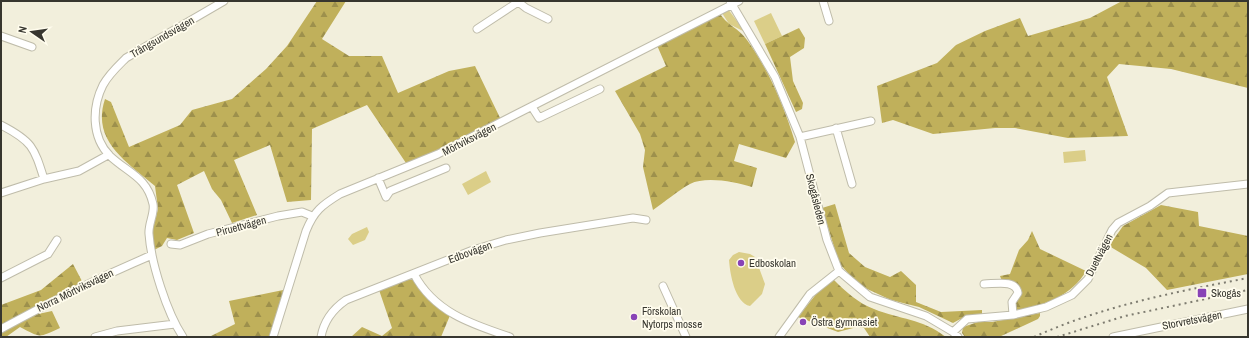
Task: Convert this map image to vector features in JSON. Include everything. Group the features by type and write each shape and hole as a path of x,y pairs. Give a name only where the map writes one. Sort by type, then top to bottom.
{"street":[{"name":"Trångsundsvägen","path":"183,337 175,324 152,254 149,232 153,206 148,187 108,155 96,133 94,112 103,85 116,67 133,53 224,1"},
{"path":"823,1 829,21"},
{"path":"477,29 518,2 526,8 548,19"},
{"name":"Mörtviksvägen","path":"272,337 312,216 323,205 340,194 438,154 734,2"},
{"name":"Skogåsleden","path":"734,2 775,77 800,136 818,210 832,256 839,271 870,297 926,316 956,334"},
{"path":"1,36 32,48"},
{"path":"532,107 539,118 600,89"},
{"path":"800,136 871,121"},
{"path":"1,125 27,140 36,152 44,179"},
{"path":"836,128 852,184"},
{"path":"1,193 44,179 79,171 108,155"},
{"path":"378,178 386,198 390,191 446,168"},
{"name":"Duettvägen","path":"956,334 967,319 1013,315 1046,307 1072,295 1088,279 1112,230 1118,223 1150,206 1168,193 1248,184"},
{"name":"Piruettvägen","path":"171,244 180,245 208,234 278,216 302,212 312,216"},
{"name":"Edbovägen","path":"321,337 324,326 332,312 346,300 473,250 506,240 540,233 633,218 646,220"},
{"path":"1,278 48,254 57,240"},
{"name":"Norra Mörtviksvägen","path":"1,329 63,296 152,254"},
{"path":"779,337 810,294 839,271"},
{"path":"414,274 428,296 451,313 484,328 510,337"},
{"path":"984,284 1007,284 1013,285 1017,289 1018,293 1012,302 1013,315"},
{"path":"663,286 686,337"},
{"name":"Storvretsvägen","path":"1113,337 1248,309"},
{"path":"96,337 126,334 175,324"}],"shaded area":[{"path":"728,9 745,32 729,24 722,13"},
{"path":"771,13 782,36 765,44 754,21"},
{"path":"1085,150 1086,161 1064,163 1063,152"},
{"path":"486,171 491,182 468,195 462,184"},
{"path":"367,227 369,232 365,240 353,245 348,239 352,234"},
{"path":"739,252 750,254 755,257 765,284 762,294 750,306 745,304 737,294 731,273 729,260 733,255"}],"green space":[{"path":"317,1 346,1 322,39 349,56 382,56 398,93 449,71 475,66 502,122 408,166 367,105 312,129 311,200 287,202 270,145 234,160 257,215 232,223 221,200 212,189 204,171 177,185 194,233 177,240 167,238 162,246 154,250 152,232 158,209 155,186 123,159 107,139 103,127 102,114 105,99 111,102 129,147 180,125 192,110 232,99 266,69 287,46"},
{"path":"1122,1 1248,1 1248,88 1171,69 1119,64 1107,77 1128,136 1068,138 1015,128 995,128 933,134 893,120 882,123 877,86 937,63 956,45 985,31 1020,18 1028,36 1090,18"},
{"path":"719,12 725,20 744,36 755,52 769,76 781,102 795,142 786,158 739,144 734,161 757,168 752,187 737,183 704,180 690,184 653,210 643,167 645,150 640,134 615,91 666,66 656,43"},
{"path":"799,28 805,38 804,48 790,57 793,81 803,103 802,109 796,112 765,44"},
{"path":"835,204 849,253 865,267 890,277 901,271 916,285 916,302 941,312 982,310 982,314 966,316 953,323 919,307 891,300 865,288 855,281 839,263 822,208"},
{"path":"1161,205 1198,212 1199,226 1248,236 1248,274 1167,290 1146,268 1109,246 1123,226"},
{"path":"1032,231 1040,249 1086,271 1080,280 1065,293 1036,306 1016,310 1014,306 1021,295 1021,290 1013,282 1002,281 1000,276 1010,274 1019,250 1028,240"},
{"path":"73,264 84,285 1,329 1,305 41,290"},
{"path":"414,274 451,313 441,337 351,337 362,327 382,336 392,328 378,287"},
{"path":"834,280 852,297 868,307 928,326 946,337 870,337 864,328 857,327 838,332 798,317 817,293"},
{"path":"288,289 273,337 209,337 235,324 229,301"},
{"path":"52,311 60,328 47,334 36,335 20,327 6,337 1,337 1,332 29,316"},
{"path":"1040,313 1038,319 999,337 965,337 962,333 963,327 978,322 992,322"}],"railway":[{"path":"1034,337 1060,326 1112,308 1248,278"},
{"path":"1057,337 1125,316 1248,290"}],"place":[{"name":"Edboskolan","path":"741,263"},
{"name":"Skogås","path":"1202,293"},
{"name":"Förskolan Nytorps mosse","path":"634,317"},
{"name":"Östra gymnasiet","path":"803,322"}]}
